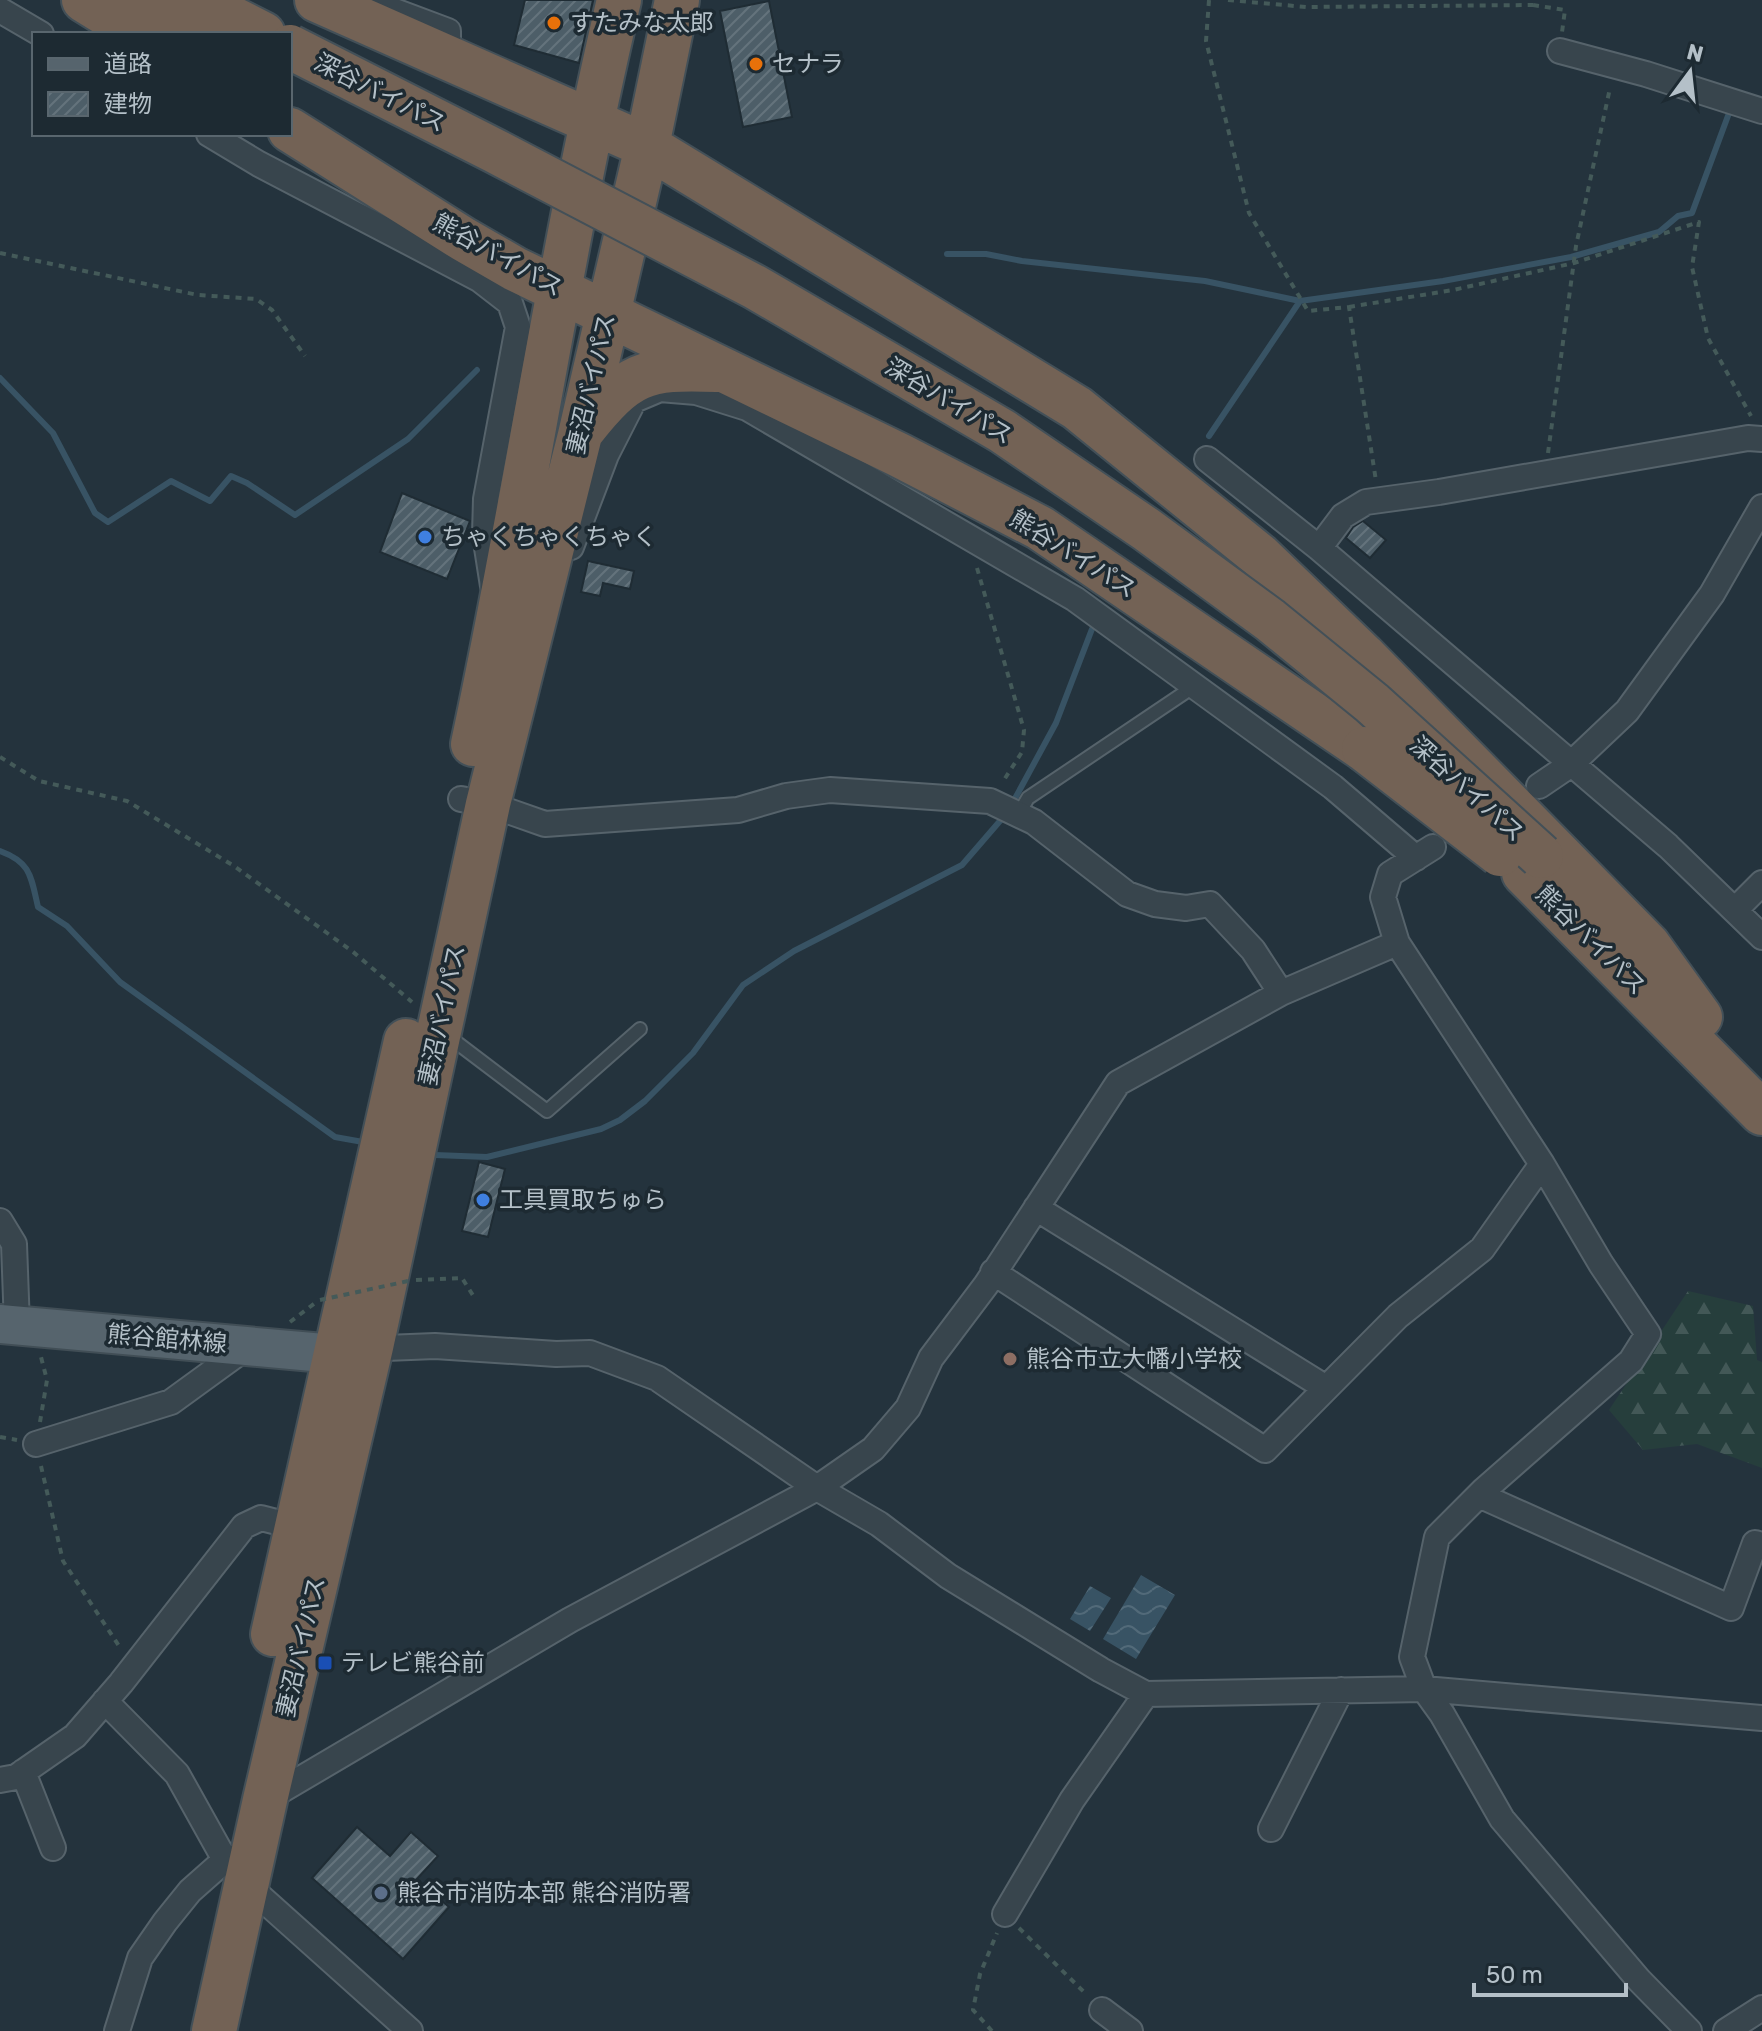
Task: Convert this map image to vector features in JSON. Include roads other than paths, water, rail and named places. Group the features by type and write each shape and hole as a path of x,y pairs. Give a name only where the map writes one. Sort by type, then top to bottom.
{"highway":[{"path":"84,0 136,32"},
{"path":"136,0 199,32"},
{"path":"196,0 259,32"},
{"path":"317,0 647,146 1077,408 1260,556 1374,667 1648,945 1700,1017"},
{"name":"妻沼バイパス","path":"187,2031 265,1800 353,1350 474,802 498,616 591,120 619,0"},
{"name":"妻沼バイパス","path":"474,802 517,684 580,435 647,146 677,0"},
{"name":"深谷バイパス","path":"292,48 755,287 1002,431 1146,529 1270,620 1372,703 1532,864"},
{"name":"深谷バイパス","path":"292,79 731,305 989,452 1136,551 1257,640 1532,864"},
{"name":"熊谷バイパス","path":"292,131 463,239 560,291 728,371 1040,528 1532,864 1700,1017 1762,1083"},
{"path":"580,435 625,384 650,372 674,369 728,371"},
{"name":"熊谷バイパス","path":"1532,864 1762,1113"},
{"name":"妻沼バイパス","path":"214,2031 296,1527 353,1350"}],"main road":[{"name":"熊谷館林線","path":"17,1326 264,1337 353,1350"}],"street":[{"path":"364,0 448,31 448,58"},
{"path":"0,10 38,32"},
{"path":"1560,51 1754,109"},
{"path":"212,136 479,279 510,303 518,327 486,499 485,535 498,616"},
{"path":"517,684 533,687 573,540 620,424 634,400 660,389 696,392 747,408 1075,599 1425,852 1390,874 1383,897 1397,943 1542,1164 1601,1264 1648,1334 1631,1361 1479,1495 1437,1537 1412,1657 1424,1689 1442,1714 1502,1819 1639,1980 1689,2031"},
{"path":"1319,548 1343,516 1356,506 1748,438 1759,432"},
{"path":"1207,459 1319,548 1668,846 1762,937"},
{"path":"1539,786 1570,765 1627,711 1712,594 1762,507"},
{"path":"474,802 545,824 738,810 786,796 830,790 1005,808 1034,822 1127,894 1155,904 1186,908 1210,904 1253,950 1281,993"},
{"path":"1735,910 1762,883"},
{"path":"265,1800 570,1620 817,1488 873,1449 908,1408 931,1358 993,1272 1118,1083 1281,993 1397,943"},
{"path":"993,1272 1265,1450 1398,1316 1482,1249 1542,1164"},
{"path":"1036,1208 1326,1388"},
{"path":"0,1221 14,1244 17,1326"},
{"path":"36,1444 171,1402 264,1337"},
{"path":"353,1350 435,1346 556,1354 590,1353 657,1378 817,1488 879,1524 948,1576 1146,1694 1424,1689 1762,1718"},
{"path":"1479,1495 1731,1608 1755,1543 1762,1545"},
{"path":"53,1848 11,1776 75,1736 133,1668 244,1526 261,1518 296,1527"},
{"path":"1271,1829 1341,1690"},
{"path":"1005,1914 1072,1800 1146,1694"},
{"path":"105,1701 177,1774 242,1866 410,2031"},
{"path":"117,2031 140,1958 190,1891 242,1866"},
{"path":"1726,2031 1762,2008"},
{"path":"1102,2010 1130,2031"}],"lane":[{"path":"1005,808 1028,798 1196,685"},
{"path":"427,1016 547,1111 640,1029"}],"water":[{"path":"1141,1575 1175,1595 1136,1659 1103,1639"},
{"path":"1090,1586 1111,1598 1090,1631 1070,1619"}],"waterway":[{"path":"947,254 986,254 1022,261 1205,281 1300,301 1443,281 1571,257 1659,232 1678,216 1692,213 1732,105"},
{"path":"1209,436 1300,301"},
{"path":"0,378 53,433 95,513 108,522 171,481 210,501 231,476 295,515 408,439 477,370"},
{"path":"1012,804 1056,723 1092,629"},
{"path":"435,1155 487,1157 601,1129 620,1120 645,1101 693,1053 743,985 794,951 962,865 1006,814"},
{"path":"0,851 24,866 31,879 38,907 67,926 120,982 335,1137 363,1142"}],"place":[{"name":"すたみな太郎","path":"554,23"},
{"name":"セナラ","path":"756,64"},
{"name":"ちゃくちゃくちゃく","path":"425,537"},
{"name":"工具買取ちゅら","path":"483,1200"},
{"name":"熊谷市立大幡小学校","path":"1010,1359"},
{"name":"テレビ熊谷前","path":"325,1663"},
{"name":"熊谷市消防本部 熊谷消防署","path":"381,1893"}]}
